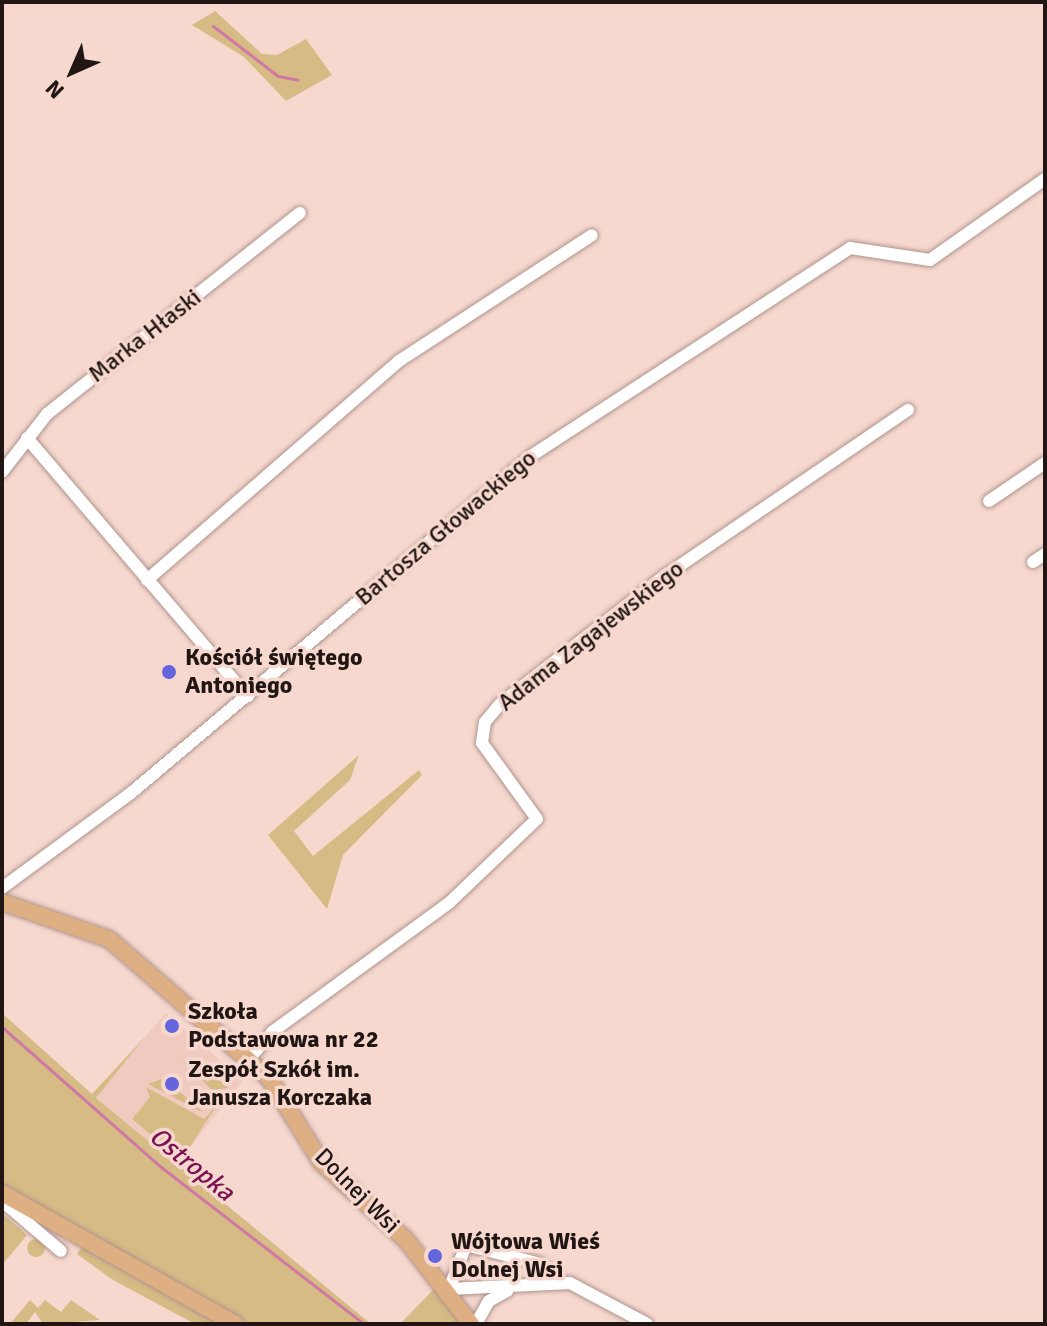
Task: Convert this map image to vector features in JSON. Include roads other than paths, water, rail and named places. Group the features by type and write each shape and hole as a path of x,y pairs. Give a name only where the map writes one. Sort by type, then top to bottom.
{"main road":[{"name":"Dolnej Wsi","path":"2,902 109,939 248,1060 288,1099 321,1162 449,1289 474,1324"},
{"path":"2,1193 235,1324"}],"street":[{"name":"Bartosza Głowackiego","path":"2,888 248,697 512,469 844,251 864,245 905,261 930,260 1045,179"},
{"name":"Marka Hłaski","path":"2,472 27,438 59,404 300,213"},
{"path":"147,580 399,361 592,235"},
{"name":"Adama Zagajewskiego","path":"248,1060 272,1032 450,902 537,819 482,743 485,722 500,704 666,575 908,410"},
{"path":"27,438 248,697"},
{"path":"989,501 1045,463"},
{"path":"1033,562 1045,554"},
{"path":"2,1201 61,1251"},
{"path":"562,1283 510,1290 449,1289 466,1245 541,1264 562,1283 647,1324"},
{"path":"474,1324 489,1301 510,1290"}],"waterway":[{"path":"213,26 278,76 298,80"},
{"name":"Ostropka","path":"2,1027 161,1167 364,1324"}],"place":[{"name":"Kościół świętego Antoniego","path":"169,672"},
{"name":"Szkoła Podstawowa nr 22","path":"172,1026"},
{"name":"Zespół Szkół im. Janusza Korczaka","path":"172,1084"},
{"name":"Wójtowa Wieś Dolnej Wsi","path":"435,1256"}]}
